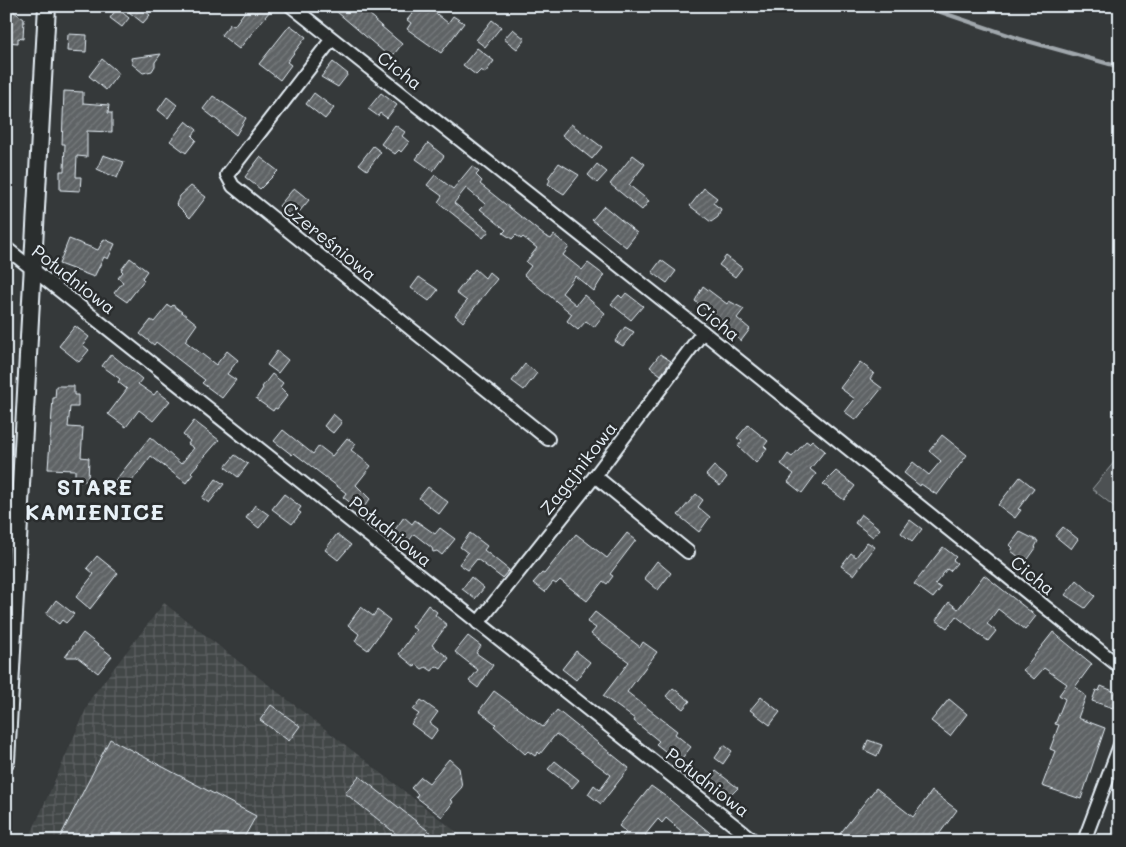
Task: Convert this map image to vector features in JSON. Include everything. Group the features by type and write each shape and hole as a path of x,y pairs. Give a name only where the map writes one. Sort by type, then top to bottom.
{"street":[{"path":"6,761 47,6"},
{"name":"Cicha","path":"291,6 703,332 1120,667"},
{"name":"Czereśniowa","path":"332,38 227,175 229,180 233,186 548,439"},
{"name":"Południowa","path":"6,248 754,841"},
{"name":"Zagajnikowa","path":"478,623 595,476 703,332"},
{"path":"595,476 688,552"},
{"path":"1084,841 1120,745"}],"shaded area":[{"path":"1120,455 1120,511 1092,489"},
{"path":"164,603 468,841 28,841 91,698"}],"building":[{"path":"6,6 24,19 23,39 18,38 18,43 7,42"},
{"path":"133,6 139,6 150,15 143,23 129,12"},
{"path":"249,6 274,6 239,49 221,35 230,24 234,26"},
{"path":"330,6 364,6 371,12 369,14 374,20 402,44 391,58"},
{"path":"419,6 427,6 448,23 453,16 464,23 441,53 407,29 411,23 407,20"},
{"path":"117,8 129,18 122,27 110,18"},
{"path":"492,20 501,27 485,47 476,40"},
{"path":"290,25 306,37 287,62 291,65 280,80 259,64"},
{"path":"513,29 525,39 517,49 504,39"},
{"path":"68,34 87,35 86,52 67,51"},
{"path":"477,48 494,61 485,73 481,70 476,75 463,65"},
{"path":"161,54 155,62 152,71 143,73 132,64 131,58"},
{"path":"102,59 119,73 106,90 89,76"},
{"path":"333,62 348,74 338,87 321,77"},
{"path":"64,91 83,92 83,103 109,105 108,113 112,113 112,132 87,131 87,157 77,156 76,177 81,177 80,191 60,190 60,171 64,171 65,144 62,144"},
{"path":"314,93 334,108 325,119 306,104"},
{"path":"381,93 397,105 387,118 380,113 378,116 368,109"},
{"path":"213,96 246,118 236,135 203,109"},
{"path":"167,97 177,105 168,118 158,110"},
{"path":"186,121 197,130 192,136 196,140 186,153 170,141"},
{"path":"571,124 602,147 592,159 562,135"},
{"path":"395,125 405,132 402,136 409,142 401,152 399,150 395,154 381,144"},
{"path":"428,143 444,156 433,171 416,159"},
{"path":"373,146 381,152 367,170 359,164"},
{"path":"103,155 124,162 117,178 97,169"},
{"path":"633,155 645,164 629,185 649,201 642,210 610,184"},
{"path":"260,157 278,171 260,189 245,177"},
{"path":"559,163 579,175 564,194 548,184 550,180 548,178"},
{"path":"597,164 607,172 597,183 588,175"},
{"path":"472,166 479,172 476,175 482,181 480,184 545,236 551,239 554,235 569,247 563,255 582,270 588,263 604,275 594,291 575,276 562,293 576,305 584,295 605,313 594,327 586,321 578,330 567,321 572,314 524,275 531,266 526,262 537,248 523,237 521,239 516,235 512,239 503,233 506,230 480,209 485,204 466,188 454,203 489,231 483,238 438,202 442,196 427,185 435,175 453,189"},
{"path":"191,186 206,197 190,218 176,204 180,196"},
{"path":"294,188 309,200 294,218 279,206"},
{"path":"704,188 717,198 713,203 721,209 718,217 711,222 690,206"},
{"path":"604,206 637,233 626,247 592,220"},
{"path":"69,239 98,250 104,239 115,244 108,259 104,257 94,277 59,264"},
{"path":"726,256 742,268 735,277 719,265"},
{"path":"130,258 147,271 142,278 144,280 127,302 114,293 123,282 118,278 123,272 121,270"},
{"path":"661,260 676,271 667,283 652,272"},
{"path":"475,269 485,278 489,272 497,279 463,322 455,315 467,301 456,293"},
{"path":"419,277 438,290 429,301 411,288"},
{"path":"703,286 727,304 729,301 744,309 737,318 750,329 741,341 695,301"},
{"path":"626,293 643,306 631,320 611,304 619,295 622,298"},
{"path":"168,305 171,307 173,305 197,324 185,341 216,365 227,351 238,360 227,374 236,380 222,398 202,383 205,380 156,342 154,345 140,334 151,320 154,322"},
{"path":"75,326 89,337 83,345 89,350 79,362 59,346"},
{"path":"625,327 634,332 623,346 615,341"},
{"path":"277,351 288,360 278,373 267,365"},
{"path":"111,354 142,379 138,384 154,395 157,391 170,401 153,421 139,410 126,427 108,414 127,389 118,382 120,379 102,366"},
{"path":"660,354 671,361 661,375 650,367"},
{"path":"860,362 874,373 870,379 882,388 856,420 845,412 855,399 840,388"},
{"path":"525,364 537,373 524,390 512,381"},
{"path":"272,374 283,383 280,387 288,395 277,409 275,408 273,411 256,399"},
{"path":"56,386 74,386 74,395 78,395 78,407 70,407 68,427 83,428 81,457 89,458 88,481 75,481 75,470 48,469 53,398 55,398"},
{"path":"333,414 342,422 333,433 324,426"},
{"path":"194,421 219,440 191,472 193,474 186,483 151,456 122,494 111,486 150,437 181,464 194,448 188,444 190,441 183,435"},
{"path":"748,425 768,441 764,446 767,449 756,463 738,446 742,441 737,438"},
{"path":"283,430 313,454 319,446 332,456 347,438 356,444 351,450 371,466 356,485 370,499 361,511 343,497 346,493 294,453 292,455 274,441"},
{"path":"942,435 967,455 937,495 921,484 920,486 904,473 913,462 929,475 941,461 929,451"},
{"path":"812,440 825,451 810,469 816,474 802,493 788,482 794,474 781,464 788,454 792,457 806,441 809,443"},
{"path":"235,455 248,464 238,477 225,467"},
{"path":"714,466 727,477 720,486 706,475"},
{"path":"836,471 855,486 844,500 823,484"},
{"path":"1020,477 1034,488 1018,509 1021,510 1015,518 998,505"},
{"path":"216,479 224,484 209,503 202,498"},
{"path":"428,487 448,502 439,514 419,498"},
{"path":"284,494 301,507 298,511 301,513 292,524 272,509"},
{"path":"696,494 703,500 698,507 710,517 699,532 678,515"},
{"path":"255,505 269,515 259,528 246,518"},
{"path":"861,514 880,529 873,537 855,523"},
{"path":"404,517 412,524 415,520 435,534 440,528 455,539 442,555 437,551 433,552 432,548 414,534 408,542 394,531"},
{"path":"910,520 922,529 912,542 901,533"},
{"path":"1063,527 1078,539 1071,549 1055,536"},
{"path":"1020,532 1038,541 1036,548 1026,562 1011,551 1013,548 1010,545"},
{"path":"470,533 487,546 484,550 509,570 502,578 477,559 468,570 459,564 468,553 460,547"},
{"path":"627,533 636,540 610,574 613,576 607,584 603,581 587,601 560,580 556,584 553,582 545,592 533,583 542,573 544,574 576,534 607,558"},
{"path":"337,534 351,545 338,560 325,550"},
{"path":"867,542 875,547 854,575 841,566 851,553 856,557"},
{"path":"943,547 956,557 953,560 957,563 950,571 947,569 935,584 941,588 933,598 914,584"},
{"path":"97,556 118,573 90,609 76,597 94,574 87,568"},
{"path":"657,561 671,573 658,590 644,578"},
{"path":"984,575 1036,616 1025,630 998,609 987,624 996,631 988,641 956,616 947,628 936,620 949,602 958,609"},
{"path":"471,577 484,588 475,599 462,589"},
{"path":"1077,580 1095,596 1085,608 1065,595"},
{"path":"56,600 74,614 66,623 62,620 59,624 46,614"},
{"path":"428,605 437,612 435,615 447,625 432,645 449,658 441,669 436,666 432,671 426,667 422,669 416,664 415,667 399,654 416,630 412,627"},
{"path":"361,607 373,616 377,610 390,620 368,650 355,641 359,634 348,625"},
{"path":"595,612 640,647 643,642 657,652 627,692 677,731 675,734 691,747 679,762 656,744 659,741 634,721 635,719 603,696 629,662 591,634 596,628 587,622"},
{"path":"1053,632 1092,664 1075,687 1086,696 1078,718 1105,728 1081,799 1042,786 1055,751 1050,749 1059,725 1055,724 1065,699 1059,695 1067,684 1044,668 1034,679 1023,670"},
{"path":"83,633 112,656 98,673 77,657 65,657"},
{"path":"468,636 481,646 476,653 493,665 478,688 469,681 478,670 455,652"},
{"path":"576,651 590,662 576,680 562,669"},
{"path":"1101,686 1118,693 1113,708 1092,701 1096,690 1099,691"},
{"path":"673,688 690,701 683,709 666,696"},
{"path":"494,691 543,727 557,710 629,768 601,804 588,794 594,785 600,790 611,775 556,734 540,754 538,752 535,756 528,751 525,754 494,726 496,724 479,711"},
{"path":"761,697 780,712 770,725 750,710"},
{"path":"949,699 967,714 950,736 931,721"},
{"path":"421,700 438,712 430,723 438,729 431,739 411,724 419,714 413,710"},
{"path":"271,705 300,726 289,741 260,720"},
{"path":"110,739 256,816 242,841 58,841"},
{"path":"868,740 882,745 877,756 864,750"},
{"path":"724,745 732,751 723,764 715,758"},
{"path":"449,759 459,768 462,787 450,800 453,802 442,817 416,797 418,794 411,788 421,777 429,783"},
{"path":"555,761 579,780 572,788 548,769"},
{"path":"716,771 738,788 731,795 727,791 723,797 709,786 712,782 709,780"},
{"path":"359,776 441,841 405,841 345,793"},
{"path":"651,786 720,841 684,841 679,837 681,831 666,818 662,823 658,819 645,835 653,841 619,841 626,832 619,826"},
{"path":"876,788 913,817 932,791 957,810 934,841 846,841 839,835"}],"waterway":[{"path":"923,6 1020,39 1120,67"}],"district":[{"name":"STARE KAMIENICE","path":"95,498"}]}
